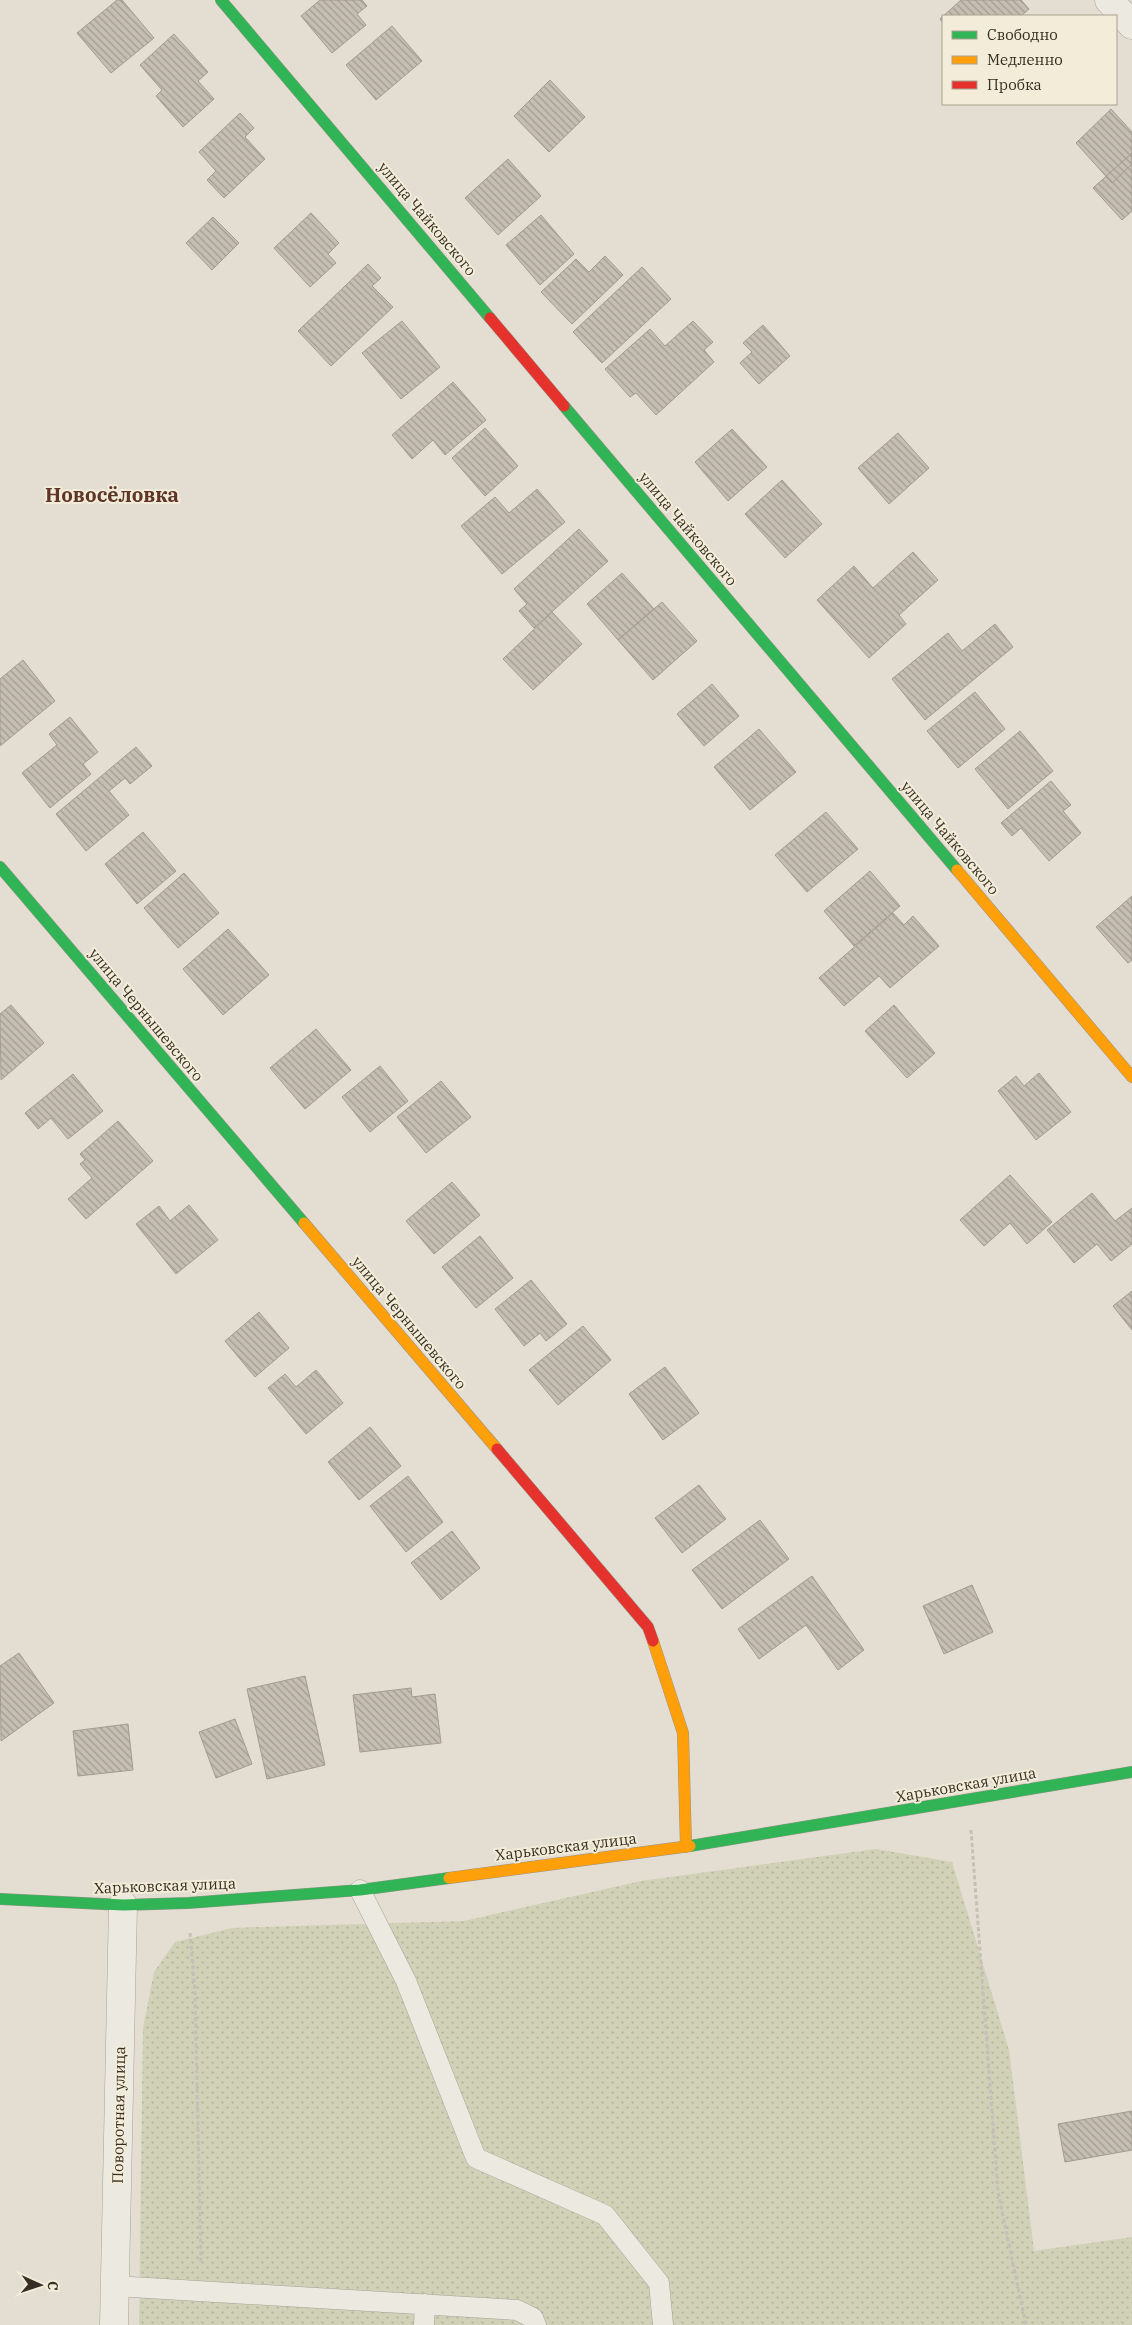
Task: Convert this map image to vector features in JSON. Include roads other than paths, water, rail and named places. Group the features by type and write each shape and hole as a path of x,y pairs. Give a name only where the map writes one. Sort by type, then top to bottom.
{"street":[{"name":"улица Чайковского","path":"222,0 1132,1076"},
{"path":"1109,0 1132,25"},
{"name":"улица Чернышевского","path":"0,868 648,1627 683,1733 686,1847"},
{"name":"Харьковская улица","path":"0,1899 123,1905 188,1903 360,1890 686,1847 1132,1772"},
{"name":"Поворотная улица","path":"114,2325 123,1905"}],"lane":[{"path":"360,1890 406,1981 476,2158 605,2215 659,2284 663,2325"},
{"path":"115,2286 517,2310 533,2318 536,2325"},
{"path":"424,2325 425,2304"}],"district":[{"name":"Новосёловка","path":"112,495"}]}
